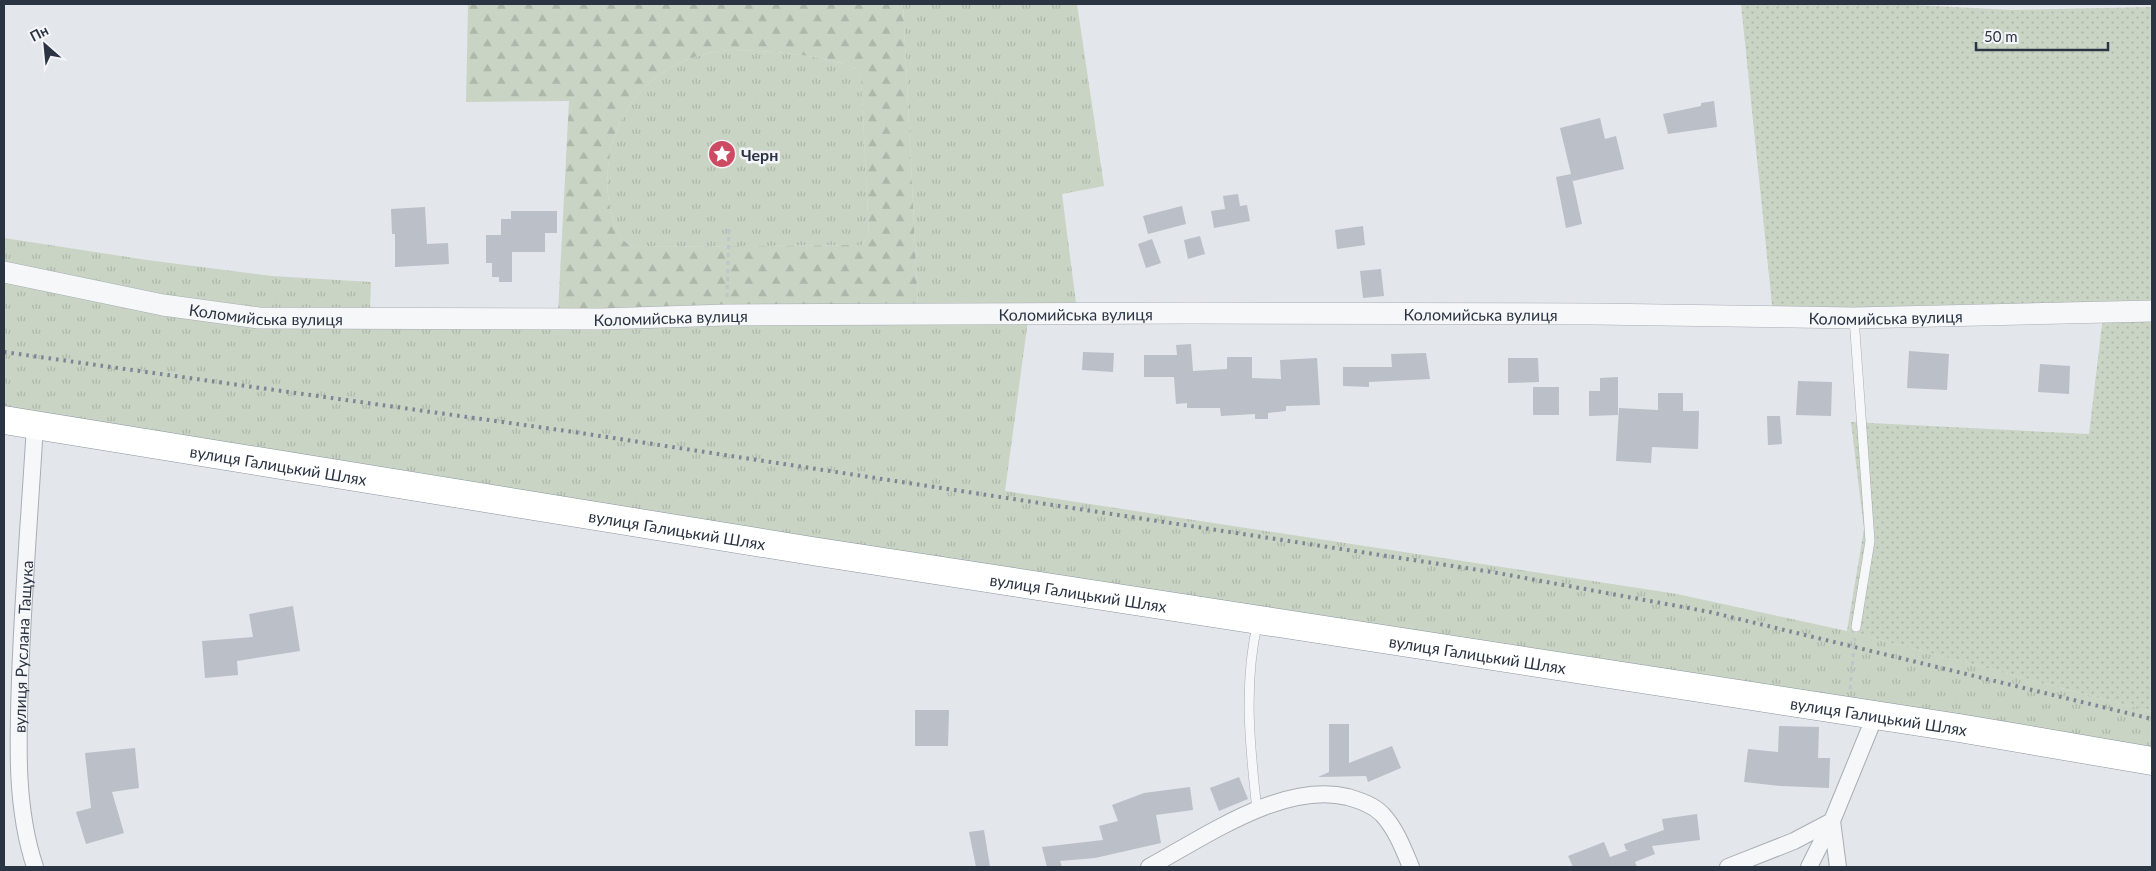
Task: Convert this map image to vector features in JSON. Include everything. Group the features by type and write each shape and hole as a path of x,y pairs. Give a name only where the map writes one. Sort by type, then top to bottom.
{"highway":[{"name":"вулиця Галицький Шлях","path":"4,420 812,551 1258,619 2152,761"}],"street":[{"name":"Коломийська вулиця","path":"4,272 154,303 259,318 601,319 726,315 1595,314 1854,318 2152,311"},
{"name":"вулиця Руслана Тащука","path":"35,425 21,635 18,776 30,853 35,867"},
{"path":"1809,867 1832,821 1875,716"},
{"path":"1149,867 1257,810 1303,794 1324,793 1364,801 1381,813 1395,830 1411,867"},
{"path":"1728,867 1794,841 1832,821"},
{"path":"1832,821 1838,867"}],"lane":[{"path":"1854,318 1870,541 1856,627"},
{"path":"1257,810 1251,752 1249,687 1258,619"}],"path":[{"path":"726,315 729,229"},
{"path":"1848,712 1856,627"}],"green space":[{"path":"468,4 903,4 918,306 558,313 569,101 466,102","holes":["732,50 779,52 812,57 857,69 861,78 869,235 862,245 636,247 623,240 616,227 611,210 608,174 614,138 630,105 650,82 671,67 694,57"]},
{"path":"903,4 1077,4 1104,186 1062,194 1078,319 1028,320 1005,491 1677,594 1847,631 2152,712 2152,771 4,424 4,238 147,260 272,276 371,282 370,310 918,305"},
{"path":"1741,4 1895,4 2012,10 2152,7 2152,712 1847,631 1864,529 1851,422 2089,434 2103,316 1773,314"},
{"path":"732,50 779,52 812,57 857,69 861,78 869,235 862,245 636,247 621,237 611,210 608,174 614,138 630,105 650,82 671,67 694,57"}],"building":[{"path":"1714,101 1717,127 1668,134 1663,114 1701,106 1701,103"},
{"path":"1600,118 1605,139 1616,136 1624,169 1573,181 1572,178 1582,224 1566,228 1556,177 1571,174 1560,128"},
{"path":"1238,194 1240,206 1247,205 1250,221 1214,228 1211,211 1225,209 1223,196"},
{"path":"1182,206 1186,224 1148,234 1143,216"},
{"path":"425,207 427,244 448,243 449,264 395,267 395,234 392,234 391,209"},
{"path":"511,211 557,211 557,233 545,233 545,252 512,252 512,282 499,282 499,277 492,277 492,263 486,263 486,235 501,235 501,219 511,219"},
{"path":"1363,226 1365,245 1337,249 1335,230"},
{"path":"1200,236 1205,254 1188,259 1184,240"},
{"path":"1152,239 1161,263 1146,268 1138,244"},
{"path":"1381,269 1384,296 1363,298 1360,271"},
{"path":"1191,344 1193,371 1227,369 1227,357 1252,357 1252,378 1281,379 1280,360 1317,358 1320,405 1286,406 1286,411 1268,413 1268,419 1255,419 1255,414 1221,416 1220,408 1187,408 1187,403 1176,404 1174,377 1144,377 1144,355 1177,355 1176,345"},
{"path":"1909,351 1949,354 1947,390 1907,388"},
{"path":"1083,352 1114,353 1113,372 1082,370"},
{"path":"1426,353 1430,379 1369,382 1369,387 1343,386 1343,367 1392,367 1391,354"},
{"path":"1508,358 1538,358 1539,382 1508,383"},
{"path":"2040,364 2070,366 2069,394 2038,392"},
{"path":"1618,377 1618,415 1589,416 1589,391 1600,391 1600,378"},
{"path":"1798,381 1832,382 1831,416 1796,415"},
{"path":"1533,387 1559,387 1559,415 1533,415"},
{"path":"1658,393 1683,393 1683,411 1699,411 1698,449 1652,447 1651,463 1616,461 1619,408 1658,410"},
{"path":"1767,416 1780,416 1782,444 1768,445"},
{"path":"293,606 300,651 237,661 238,675 205,678 202,641 253,637 249,614"},
{"path":"915,710 949,710 948,746 915,746"},
{"path":"1329,724 1349,724 1349,763 1392,746 1401,768 1368,782 1366,776 1318,777 1329,772"},
{"path":"1779,726 1819,727 1818,758 1830,758 1829,788 1744,782 1748,749 1778,752"},
{"path":"135,748 139,788 112,792 124,833 86,844 76,812 91,808 85,753"},
{"path":"1239,777 1248,799 1219,811 1210,788"},
{"path":"1190,787 1193,810 1156,815 1161,843 1095,858 1060,861 1062,867 1047,867 1042,847 1103,840 1099,826 1118,821 1112,805 1144,793"},
{"path":"1697,814 1700,840 1652,846 1655,854 1635,862 1637,867 1573,867 1568,856 1604,842 1610,857 1629,850 1626,850 1624,844 1664,830 1662,819"},
{"path":"984,830 990,867 976,867 969,832"}],"railway":[{"path":"4,352 574,432 1492,572 1710,612 2152,719"}],"place":[{"name":"Черн","path":"722,154"}]}
